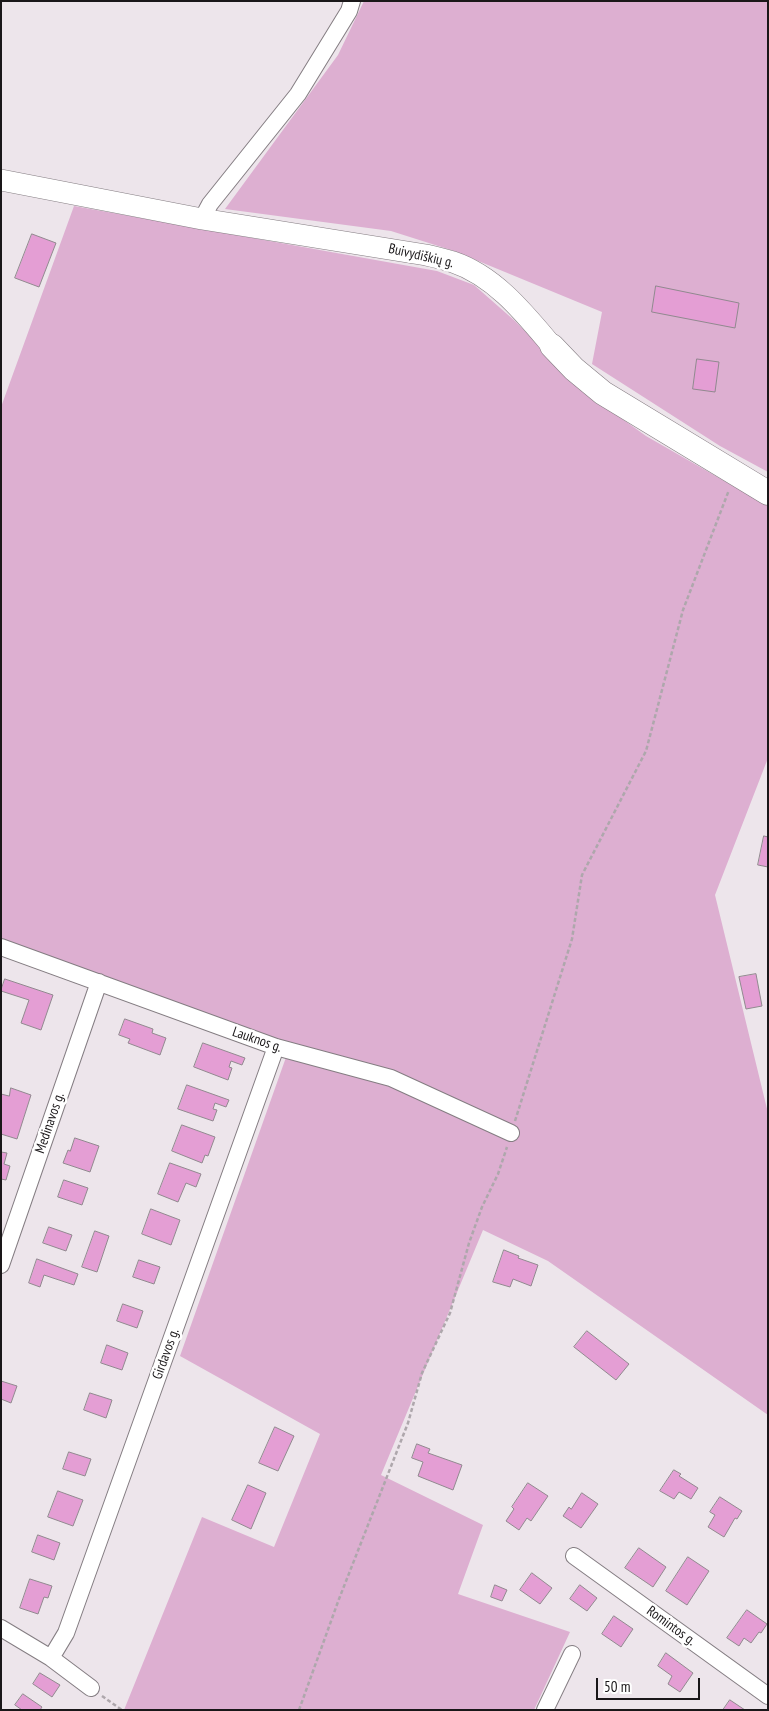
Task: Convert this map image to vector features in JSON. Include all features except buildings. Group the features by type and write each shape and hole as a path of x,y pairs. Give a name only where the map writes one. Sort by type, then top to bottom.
{"main road":[{"name":"Buivydiškių g.","path":"552,346 574,369 603,393 768,493"}],"street":[{"path":"202,219 210,204 298,94 349,10 352,1"},
{"name":"Buivydiškių g.","path":"1,180 202,219 426,255 454,262 476,273 496,287 514,303 552,346"},
{"name":"Lauknos g.","path":"1,947 276,1047 391,1078 511,1133"},
{"name":"Medinavos g.","path":"1,1265 99,982"},
{"name":"Girdavos g.","path":"51,1658 66,1633 276,1047"},
{"name":"Romintos g.","path":"574,1556 768,1696"},
{"path":"1,1628 51,1658 90,1688"},
{"path":"545,1710 572,1654"}],"path":[{"path":"299,1710 339,1599 408,1423 422,1373 450,1313 469,1243 482,1207 498,1174 572,939 582,875 646,751 683,610 735,474"},
{"path":"90,1688 122,1710"}],"shaded area":[{"path":"364,1 768,1 768,472 720,446 592,364 602,312 454,251 391,231 225,209 338,55"},
{"path":"74,206 437,271 474,285 515,321 585,392 646,436 768,506 768,758 715,895 768,1113 768,1415 548,1261 483,1230 381,1475 483,1525 458,1594 570,1632 534,1710 124,1710 202,1517 274,1547 320,1434 180,1356 290,1046 1,940 1,407"}]}
